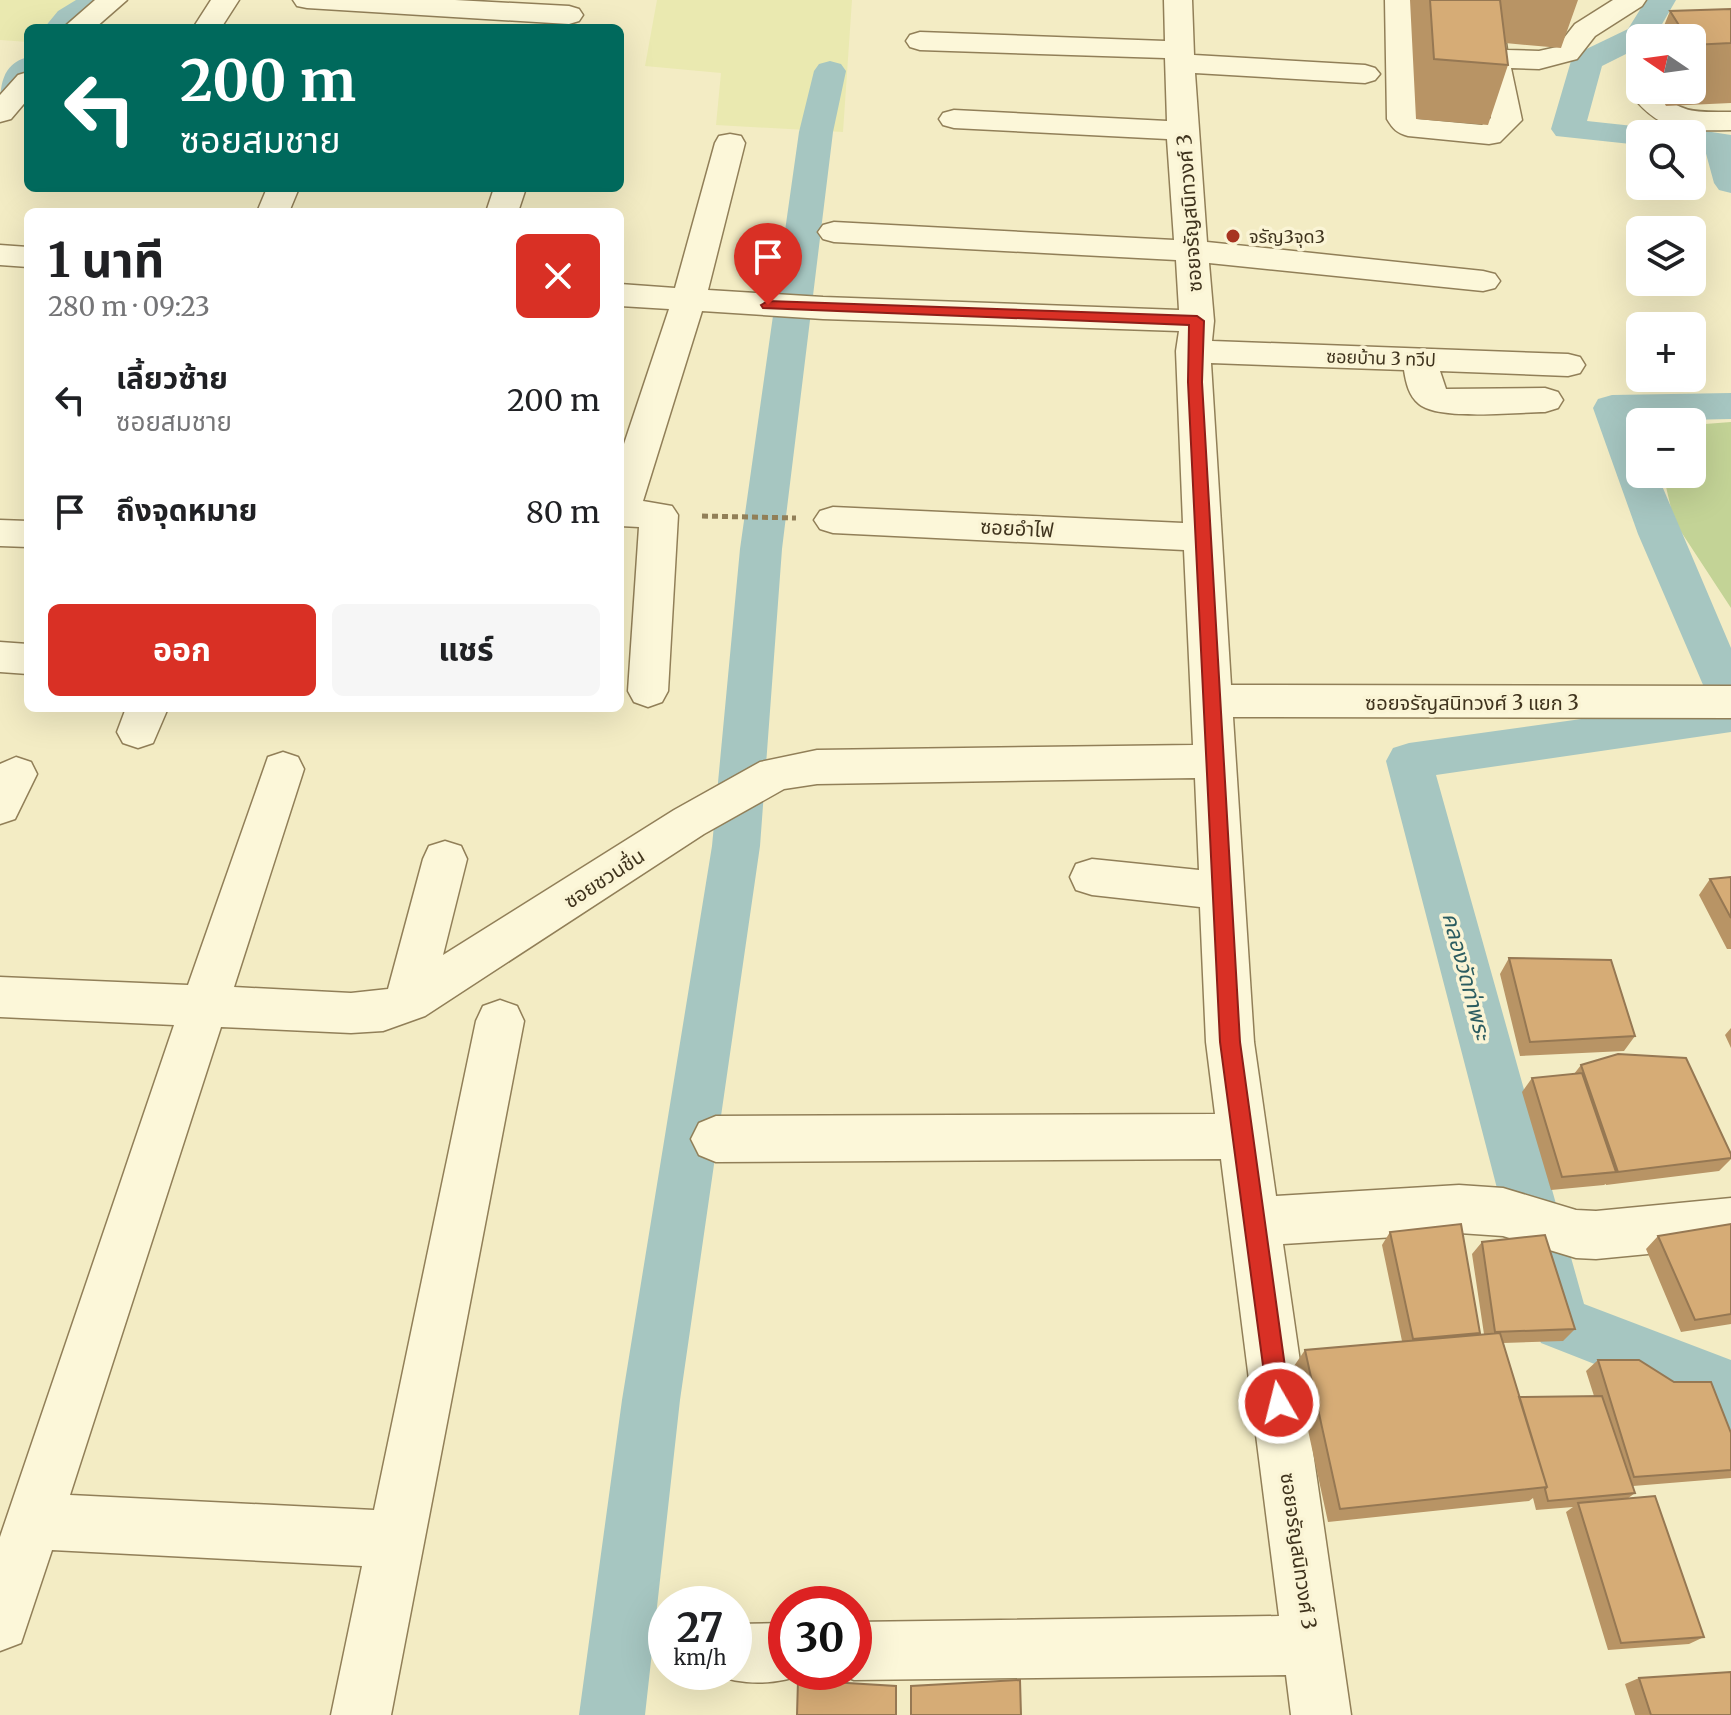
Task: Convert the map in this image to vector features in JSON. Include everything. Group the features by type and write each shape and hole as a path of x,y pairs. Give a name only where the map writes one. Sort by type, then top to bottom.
{"street":[{"path":"82,24 113,0"},
{"path":"210,24 225,0"},
{"path":"307,0 394,11 569,14"},
{"name":"ซอยจรัญสนิทวงศ์ 3","path":"1178,0 1182,131 1193,251 1202,537 1230,1042 1321,1715"},
{"path":"1399,0 1402,119 1408,127 1489,135 1507,120 1486,0"},
{"path":"1494,58 1539,60 1567,53 1585,30 1632,0"},
{"path":"920,41 1180,56 1365,74"},
{"path":"0,113 24,86"},
{"path":"1653,104 1667,116 1679,120 1731,121"},
{"path":"954,119 1182,131"},
{"path":"624,501 688,301 730,143"},
{"path":"834,232 1193,251 1483,281"},
{"path":"0,255 24,257"},
{"name":"ซอยบ้าน 3 ทวีป","path":"624,295 1195,336 1421,360 1568,365"},
{"path":"1421,360 1424,387 1429,397 1440,401 1545,400"},
{"path":"624,513 659,515 635,633 648,691"},
{"name":"ซอยอำไฟ","path":"833,520 1202,537"},
{"path":"0,533 24,534"},
{"path":"0,657 24,659"},
{"name":"ซอยจรัญสนิทวงศ์ 3 แยก 3","path":"1212,701 1731,702"},
{"name":"ซอยชวนชื่น","path":"0,997 351,1013 383,1011 408,1002 689,822 775,774 817,767 1215,761"},
{"path":"0,1622 283,769"},
{"path":"408,1002 445,859"},
{"path":"1092,877 1222,891"},
{"path":"361,1715 500,1021"},
{"path":"716,1139 1242,1136"},
{"path":"1254,1221 1381,1216 1459,1209 1503,1212 1576,1234 1596,1235 1731,1222"},
{"path":"34,1521 398,1540"},
{"path":"872,1651 1311,1645"}],"path":[{"path":"723,517 778,517"}],"green space":[{"path":"0,0 115,0 68,24 24,24 24,42 0,40"},
{"path":"657,0 852,0 843,132 716,125 721,73 645,66"},
{"path":"1731,422 1731,608 1674,521 1666,488 1706,488 1706,424"}],"building":[{"path":"1430,0 1500,0 1508,65 1434,59"},
{"path":"1731,9 1731,43 1706,44 1706,24 1678,24 1670,11"},
{"path":"1731,877 1731,918 1710,879"},
{"path":"1509,958 1611,960 1635,1036 1530,1042"},
{"path":"1618,1054 1686,1058 1731,1158 1618,1172 1581,1065"},
{"path":"1582,1073 1616,1172 1562,1177 1532,1078"},
{"path":"1461,1224 1480,1333 1413,1339 1390,1232"},
{"path":"1731,1224 1731,1314 1695,1320 1658,1236"},
{"path":"1545,1235 1575,1329 1495,1332 1482,1242"},
{"path":"1500,1333 1547,1487 1340,1509 1305,1350"},
{"path":"1598,1360 1639,1360 1674,1382 1711,1382 1731,1433 1731,1470 1634,1477"},
{"path":"1602,1396 1635,1493 1548,1501 1547,1487 1519,1397"},
{"path":"1655,1496 1704,1637 1621,1643 1578,1503"},
{"path":"1731,1672 1731,1715 1651,1715 1639,1678"},
{"path":"1020,1680 1021,1715 911,1715 911,1686"},
{"path":"872,1685 896,1686 896,1715 797,1715 798,1690 872,1690"}],"waterway":[{"path":"64,24 97,0"},
{"name":"คลองวัดท่าพระ","path":"1626,134 1568,129 1587,61 1640,35 1661,0"},
{"path":"612,1715 651,1400 736,846 761,549 816,132 830,71"},
{"path":"0,101 24,72"},
{"name":"คลองวัดท่าพระ","path":"1706,140 1720,142 1731,183"},
{"name":"คลองวัดท่าพระ","path":"1731,406 1612,408 1659,534 1731,698"},
{"name":"คลองวัดท่าพระ","path":"1731,715 1409,761 1561,1323 1719,1384 1731,1401"}],"place":[{"name":"จรัญ3จุด3","path":"1233,236"}],"route":[{"path":"768,305 1197,321 1193,351 1230,1042 1279,1403"}]}
